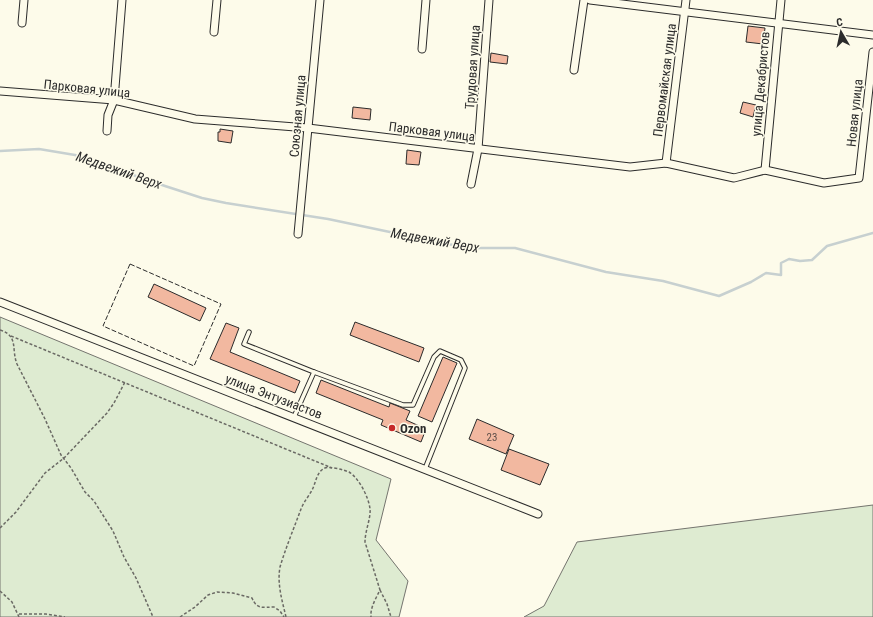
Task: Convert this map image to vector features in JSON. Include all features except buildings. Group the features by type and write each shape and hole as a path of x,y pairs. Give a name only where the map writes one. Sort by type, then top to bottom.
{"street":[{"path":"22,23 24,0"},
{"path":"108,131 108,115 114,100 122,0"},
{"path":"214,32 217,0"},
{"name":"Союзная улица","path":"298,234 320,0"},
{"path":"422,49 426,0"},
{"name":"Трудовая улица","path":"471,184 478,149 489,0"},
{"path":"574,70 584,0"},
{"path":"590,0 778,22 873,35"},
{"name":"Первомайская улица","path":"666,163 686,0"},
{"name":"улица Декабристов","path":"765,170 781,0"},
{"name":"Новая улица","path":"859,178 873,52"},
{"name":"Парковая улица","path":"0,91 114,100 195,119 308,128 630,167 666,163 734,178 765,170 824,183 859,178"},
{"name":"улица Энтузиастов","path":"0,302 538,514"}],"lane":[{"path":"249,332 244,344 403,405 413,405 434,357 440,351 461,360 465,368 426,469"},
{"path":"294,417 314,372"}],"path":[{"path":"0,330 98,373 173,401 206,417 332,468"},
{"path":"11,336 16,364 64,458 85,492 94,500 113,531 153,617"},
{"path":"0,528 16,512 45,473 64,458 107,413 125,382"},
{"path":"285,617 279,588 278,576 280,567 301,509 312,490 318,475 322,469 326,467 348,471 353,475 364,490 370,510 365,542 380,590 387,604 391,617"},
{"path":"371,617 373,605 380,590"},
{"path":"0,591 12,602 19,614 19,617"},
{"path":"180,617 196,607 208,594 217,592 233,593 252,598 255,605 259,607 274,607 285,617"},
{"path":"19,614 46,614 64,617"}],"green space":[{"path":"0,317 391,479 376,540 408,581 399,617 0,617"},
{"path":"873,505 873,617 524,617 544,606 577,542"}],"waterway":[{"name":"Медвежий Верх","path":"0,151 39,149 75,155 202,198 328,219 447,244 474,248 515,248 606,272 663,281 719,296 751,282 766,273 781,275 781,263 789,259 800,261 812,260 827,246 873,233"}],"fence":[{"path":"130,264 221,304 194,366 103,326 130,264"}],"place":[{"name":"Ozon","path":"392,428"}]}
